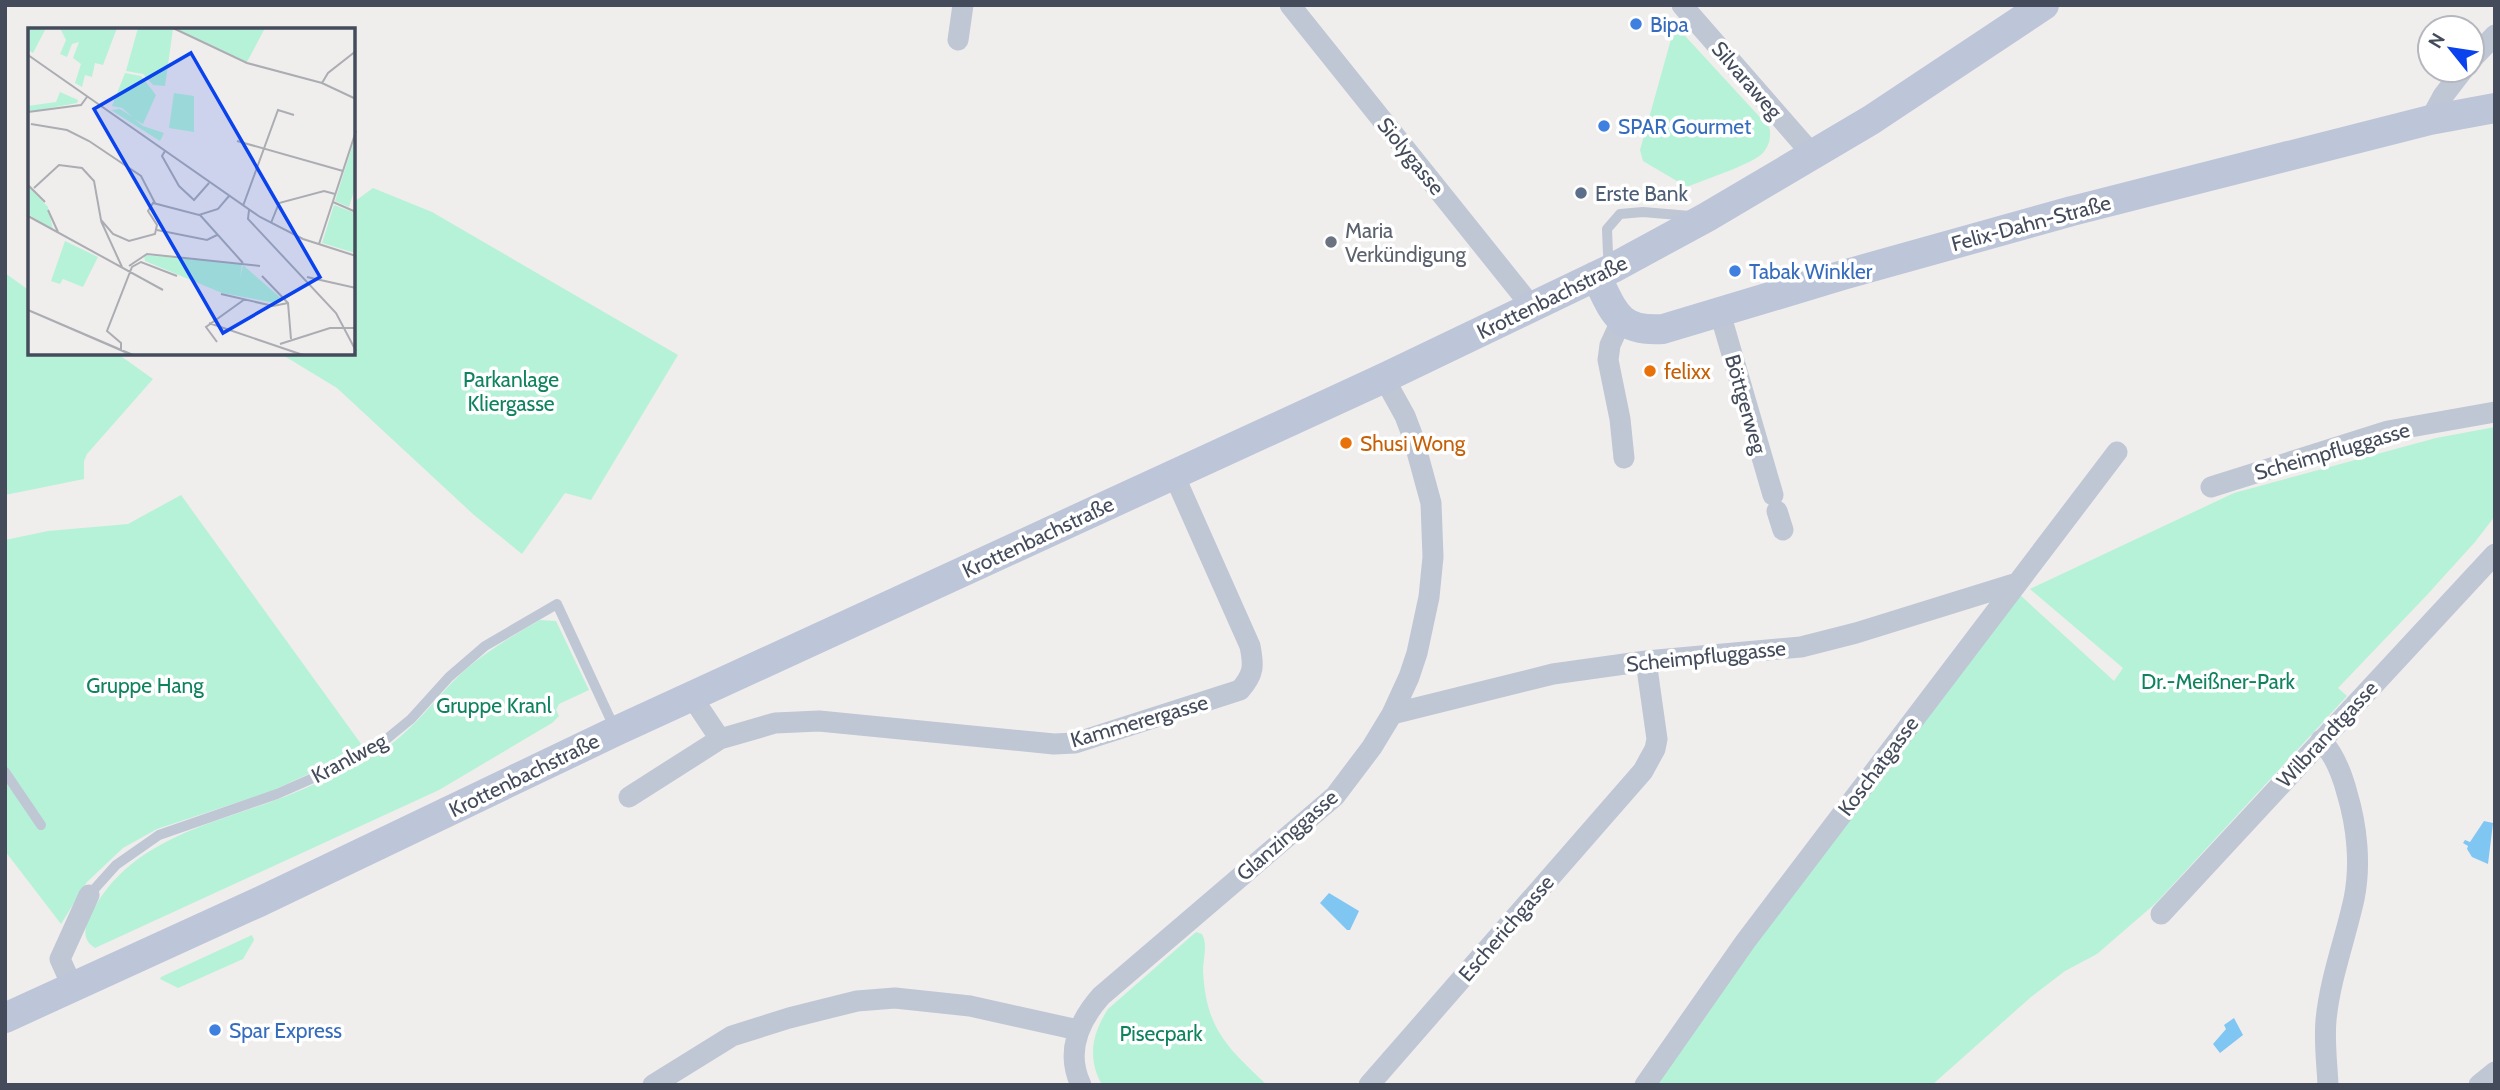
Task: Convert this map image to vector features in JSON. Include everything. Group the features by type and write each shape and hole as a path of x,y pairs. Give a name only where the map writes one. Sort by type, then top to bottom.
{"main road":[{"name":"Krottenbachstraße","path":"5,1018 271,897 616,731 1384,379 1605,272 1707,218 1914,93 2044,5"},
{"name":"Felix-Dahn-Straße","path":"1621,321 1634,328 1663,329 2072,211 2430,120 2495,108"},
{"path":"1605,272 1621,321"}],"street":[{"path":"958,40 963,5"},
{"name":"Siolygasse","path":"1290,5 1532,307"},
{"name":"Silvaraweg","path":"1682,5 1812,154"},
{"path":"2430,120 2452,84"},
{"name":"Böttgerweg","path":"1720,313 1778,512"},
{"path":"1621,321 1610,345 1608,360 1620,419 1624,458"},
{"name":"Glanzinggasse","path":"1081,1085 1074,1058 1078,1030 1086,1013 1101,996 1335,796 1372,747 1392,714 1409,677 1420,643 1429,597 1433,533 1431,503 1418,451 1405,416 1384,379"},
{"name":"Scheimpfluggasse","path":"2211,487 2388,431 2495,412"},
{"name":"Koschatgasse","path":"1645,1085 1745,942 2117,452"},
{"name":"Kammerergasse","path":"629,797 720,739 775,723 808,721 1054,744 1075,743 1240,690 1251,678 1254,666 1250,646 1174,475"},
{"name":"Wilbrandtgasse","path":"2161,914 2495,554"},
{"name":"Scheimpfluggasse","path":"1392,714 1553,674 1646,661 1801,647 1892,623 2017,583"},
{"name":"Escherichgasse","path":"1369,1085 1643,771 1655,749 1657,739 1646,661"},
{"path":"692,696 720,739"},
{"path":"2321,740 2343,780 2353,813 2357,860 2354,897 2326,1019 2328,1085"},
{"name":"Kranlweg","path":"73,988 60,959 89,895"},
{"path":"653,1085 732,1036 857,1001 895,998 970,1006 1078,1030"},
{"path":"2479,1085 2495,1072"}],"lane":[{"path":"1605,272 1608,254 1607,229 1620,214 1643,212 1707,218"},
{"name":"Kranlweg","path":"89,895 116,865 159,835 277,794 363,755 394,734 449,677 485,646 557,604 616,731"},
{"path":"5,772 41,825"}],"green space":[{"path":"1675,25 1769,127 1770,134 1767,147 1758,157 1687,187 1643,161 1640,150"},
{"name":"Parkanlage Kliergasse","path":"373,188 432,212 678,355 591,500 565,493 522,554 474,515 337,388 283,355 355,355 355,201"},
{"path":"5,273 28,290 28,355 119,355 153,379 87,454 84,461 84,479 5,495"},
{"name":"Dr.-Meißner-Park","path":"2495,427 2495,516 2426,596 2338,688 2347,696 2156,903 2097,954 2065,971 2031,997 1932,1085 1653,1085 1813,864 2019,594 2114,681 2123,668 2030,589 2234,493 2436,438"},
{"name":"Gruppe Hang","path":"181,495 364,748 272,791 157,829 123,848 87,882 61,924 5,851 5,540 48,531 128,524"},
{"name":"Gruppe Kranl","path":"540,620 556,621 589,690 559,704 556,710 559,716 552,723 439,790 95,948 88,941 85,934 88,921 106,890 126,869 149,852 200,827 284,797 376,754 401,736 474,663"},
{"name":"Pisecpark","path":"1196,932 1202,934 1205,942 1205,991 1214,1023 1230,1048 1267,1085 1102,1085 1094,1065 1093,1046 1098,1028 1108,1009"},
{"path":"252,935 254,940 243,959 178,988 160,979 161,977"}],"water":[{"path":"2484,821 2493,823 2488,864 2472,857 2468,846 2463,843 2465,840 2470,842"},
{"path":"1329,893 1359,911 1350,930 1320,903"},
{"path":"2234,1018 2243,1035 2220,1053 2213,1044 2226,1029 2224,1025"}],"place":[{"name":"Bipa","path":"1636,24"},
{"name":"SPAR Gourmet","path":"1604,126"},
{"name":"Erste Bank","path":"1581,193"},
{"name":"Maria Verkündigung","path":"1331,242"},
{"name":"Tabak Winkler","path":"1735,271"},
{"name":"felixx","path":"1650,371"},
{"name":"Shusi Wong","path":"1346,443"},
{"name":"Spar Express","path":"215,1030"}]}
